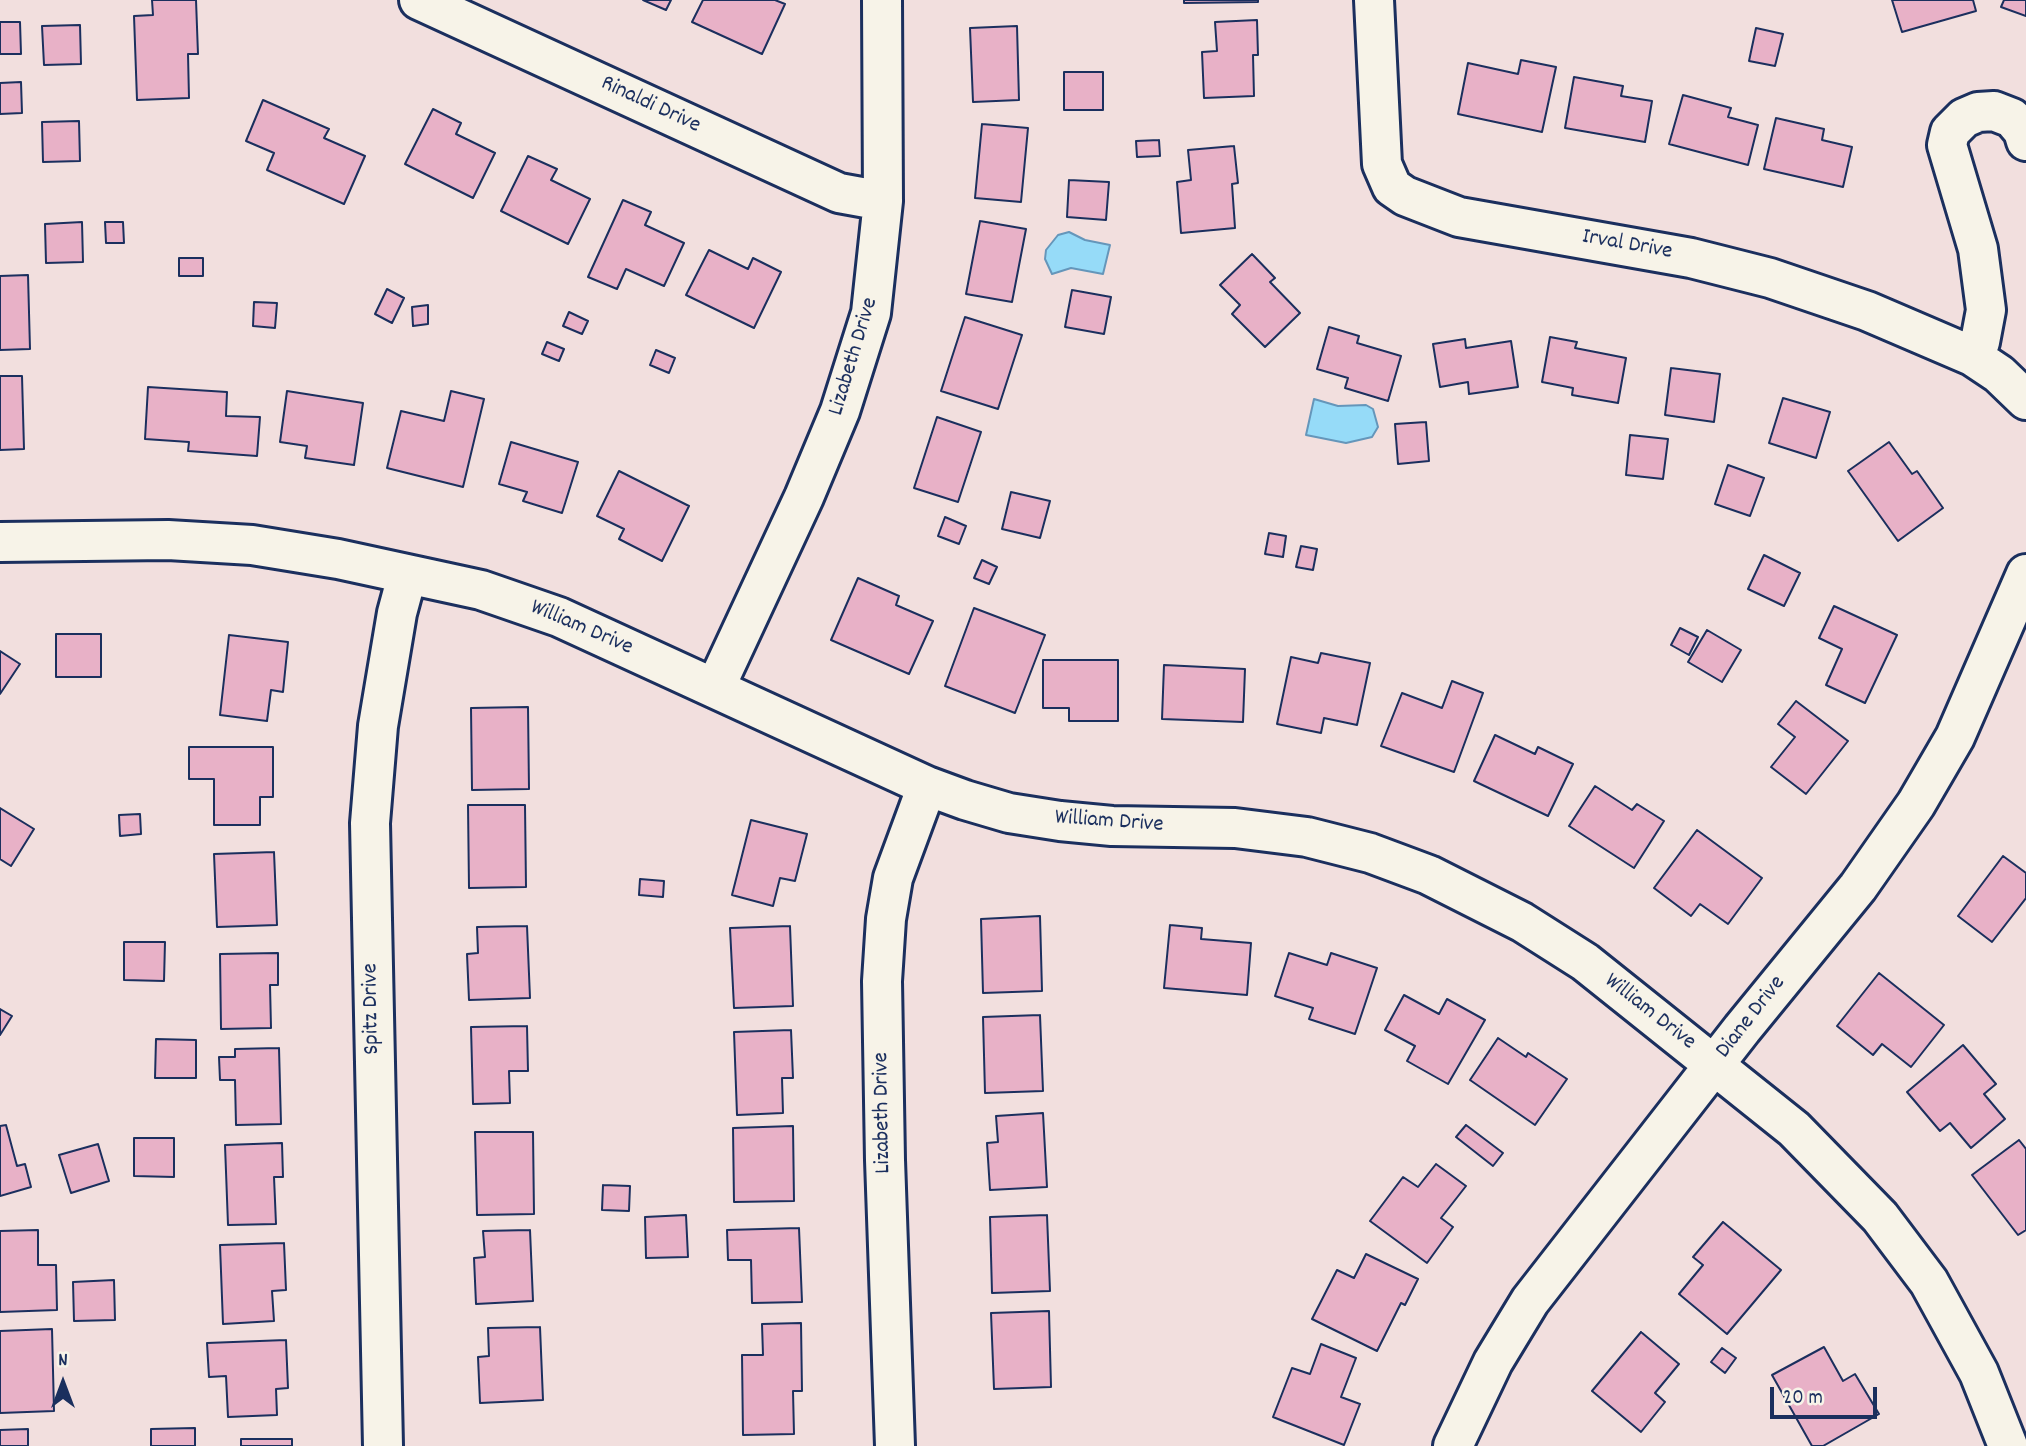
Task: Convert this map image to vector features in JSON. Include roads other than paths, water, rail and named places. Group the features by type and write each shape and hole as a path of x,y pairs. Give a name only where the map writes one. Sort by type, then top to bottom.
{"street":[{"name":"Rinaldi Drive","path":"419,0 839,193 883,201"},
{"name":"Lizabeth Drive","path":"715,688 804,497 844,400 871,313 883,201 882,0"},
{"name":"Irval Drive","path":"1374,0 1382,164 1392,187 1405,196 1459,217 1691,258 1770,278 1867,311 1972,356 1999,374 2026,400"},
{"path":"1972,356 1980,342 1986,310 1978,248 1947,145 1950,132 1964,118 1978,112 1994,111 2012,118 2023,131 2026,141"},
{"name":"William Drive","path":"0,542 168,540 252,545 338,559 481,590 559,617 927,786 1009,813 1112,826 1235,828 1307,837 1370,853 1429,875 1522,922 1585,962 1794,1129 1880,1217 1929,1282 1979,1374 2008,1446"},
{"name":"Diane Drive","path":"1453,1446 1493,1362 1530,1301 1858,887 1916,804 1955,737 2026,574"},
{"name":"Spitz Drive","path":"383,1446 370,822 378,726 395,626 407,576"},
{"name":"Lizabeth Drive","path":"895,1446 882,981 886,919 893,878 927,786"}],"water":[{"path":"1069,232 1085,240 1110,245 1103,274 1071,268 1052,274 1045,259 1046,250 1058,235"},
{"path":"1314,399 1338,406 1366,405 1373,409 1378,427 1372,437 1346,443 1306,435"}]}
